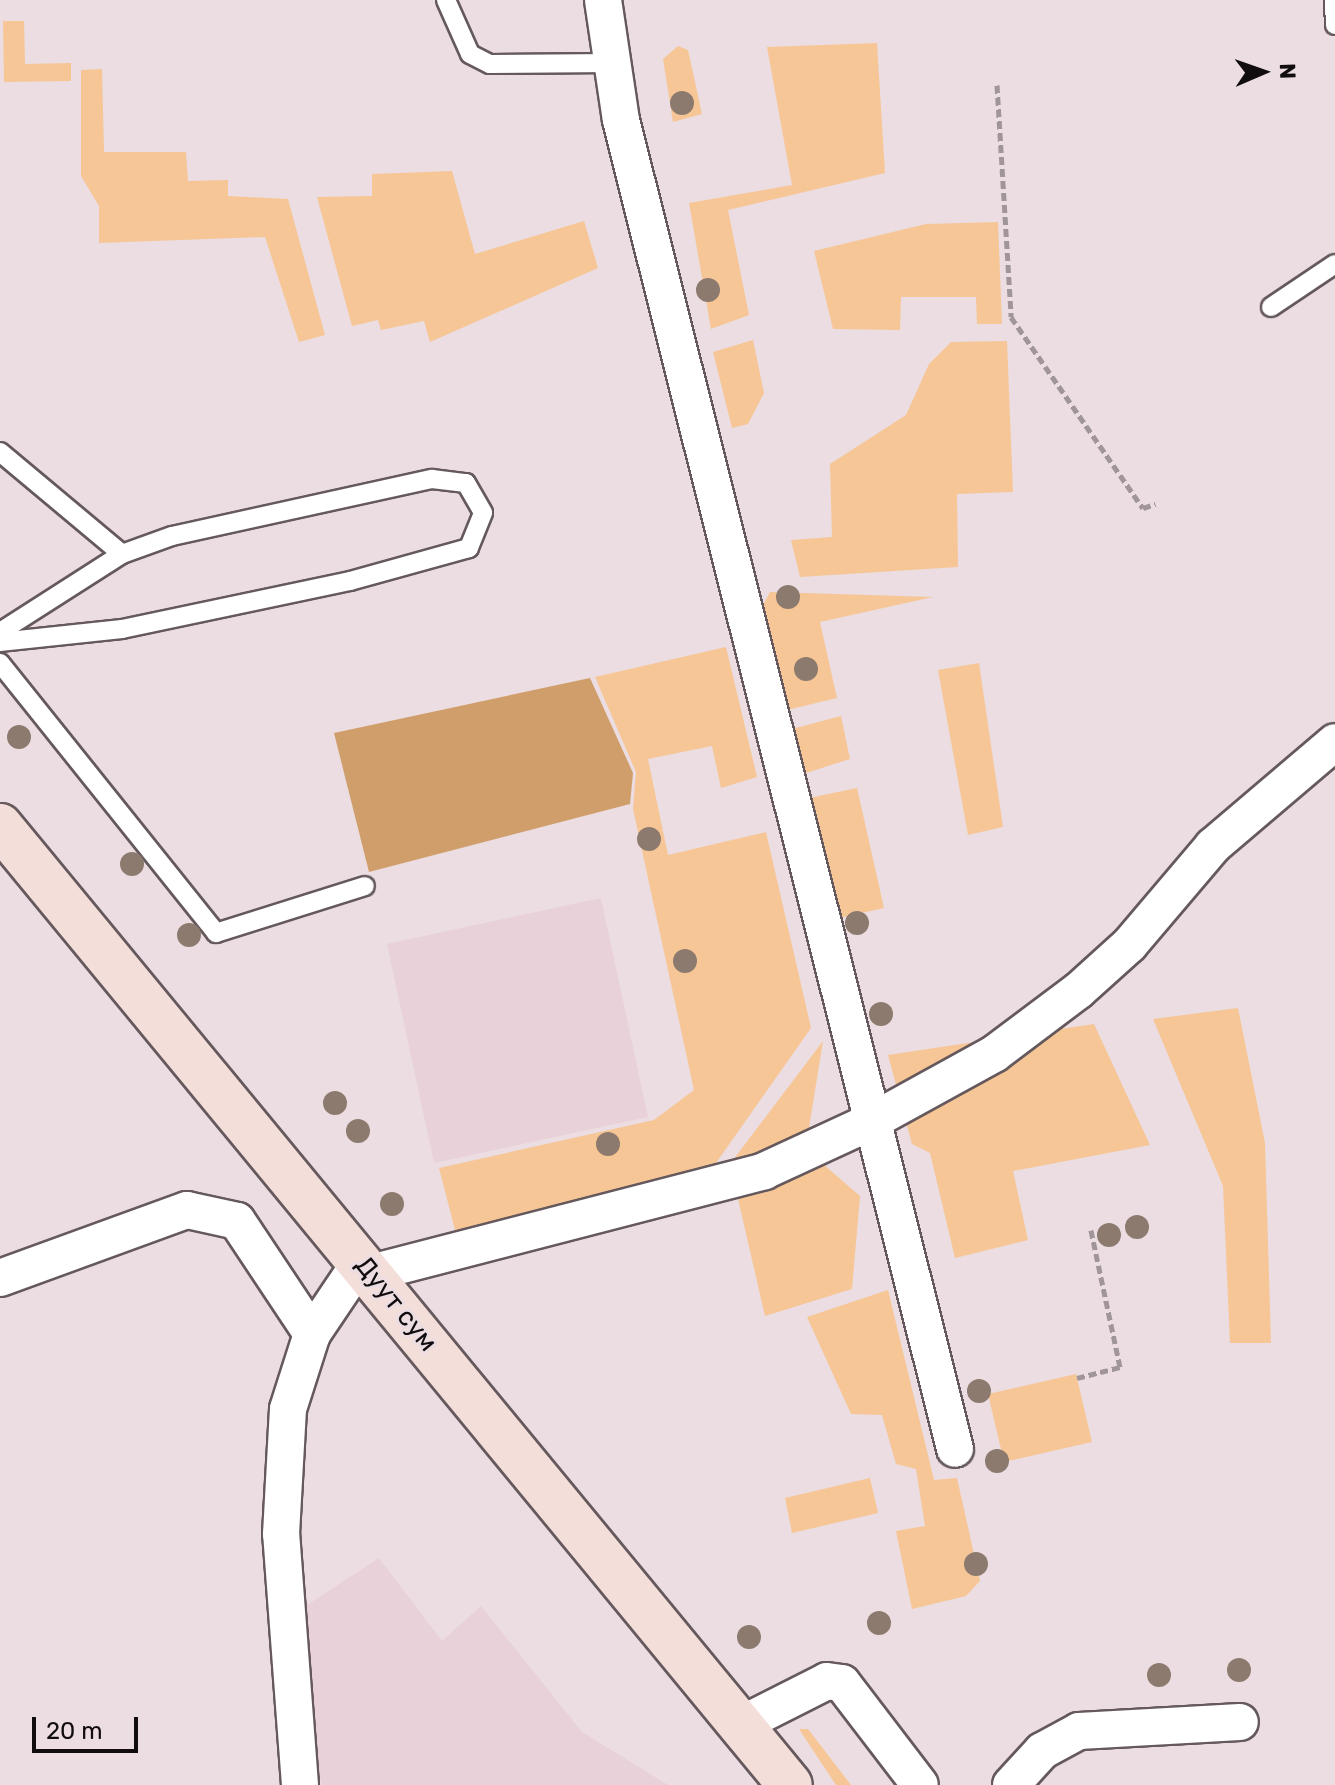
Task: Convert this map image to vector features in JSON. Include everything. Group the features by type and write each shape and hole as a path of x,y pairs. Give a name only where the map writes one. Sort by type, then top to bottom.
{"main road":[{"name":"Дуут сум","path":"0,826 790,1785"}],"street":[{"path":"603,0 621,120 955,1449"},
{"path":"300,1785 281,1534 288,1409 312,1334 366,1267 764,1171 872,1121 994,1054 1078,991 1130,944 1213,846 1335,742"},
{"path":"0,1278 187,1210 237,1221 312,1334"},
{"path":"740,1725 827,1681 842,1683 920,1785"},
{"path":"1011,1785 1042,1751 1079,1731 1240,1722"}],"lane":[{"path":"446,0 470,54 490,64 613,63"},
{"path":"1334,0 1335,25"},
{"path":"1271,307 1335,264"},
{"path":"0,452 122,554"},
{"path":"0,632 122,554 172,536 432,479 466,483 483,513 469,548 350,581 122,629 0,642"},
{"path":"0,663 216,933 365,886"}],"path":[{"path":"997,85 1011,317 1143,508 1155,504"},
{"path":"1077,1378 1120,1367 1091,1230"}],"shaded area":[{"path":"3,21 24,21 25,64 71,63 71,81 4,82"},
{"path":"877,43 885,173 728,210 749,315 711,329 689,203 792,185 767,47"},
{"path":"678,46 688,50 702,114 673,122 663,59"},
{"path":"102,69 104,152 186,152 188,181 228,180 228,196 288,199 325,335 299,342 265,237 99,243 99,206 81,176 81,70"},
{"path":"452,171 475,254 584,221 598,268 430,342 424,321 381,330 378,320 352,326 317,197 372,196 372,174"},
{"path":"998,222 1002,324 977,324 976,297 901,297 900,330 833,329 814,251 926,224"},
{"path":"753,340 764,393 748,424 732,428 713,352"},
{"path":"1007,341 1013,492 957,494 958,567 800,577 791,540 832,537 830,464 906,415 929,364 951,342"},
{"path":"770,592 933,597 820,622 837,698 787,710 762,607"},
{"path":"726,647 757,777 721,788 712,746 648,759 668,855 766,832 811,1028 690,1200 462,1257 439,1168 654,1120 694,1090 633,809 636,772 595,677"},
{"path":"979,663 1003,827 968,835 938,670"},
{"path":"590,678 633,773 630,804 369,872 334,733"},
{"path":"841,716 850,759 803,774 792,729"},
{"path":"857,788 884,908 839,918 809,798"},
{"path":"601,898 648,1117 434,1163 387,944"},
{"path":"1238,1008 1265,1143 1271,1343 1230,1343 1223,1186 1153,1019"},
{"path":"1094,1024 1150,1145 1013,1171 1028,1240 955,1258 930,1153 912,1144 888,1055"},
{"path":"823,1041 809,1128 816,1158 860,1196 852,1289 765,1316 730,1164"},
{"path":"888,1290 934,1480 957,1478 980,1581 966,1596 912,1609 896,1531 925,1526 916,1469 896,1464 882,1415 851,1414 807,1317"},
{"path":"1076,1374 1092,1442 1004,1462 988,1394"},
{"path":"870,1478 878,1513 792,1533 785,1498"},
{"path":"379,1558 442,1641 481,1606 582,1732 668,1785 322,1785 309,1747 304,1607"},
{"path":"799,1729 808,1729 851,1785 836,1785"}]}
